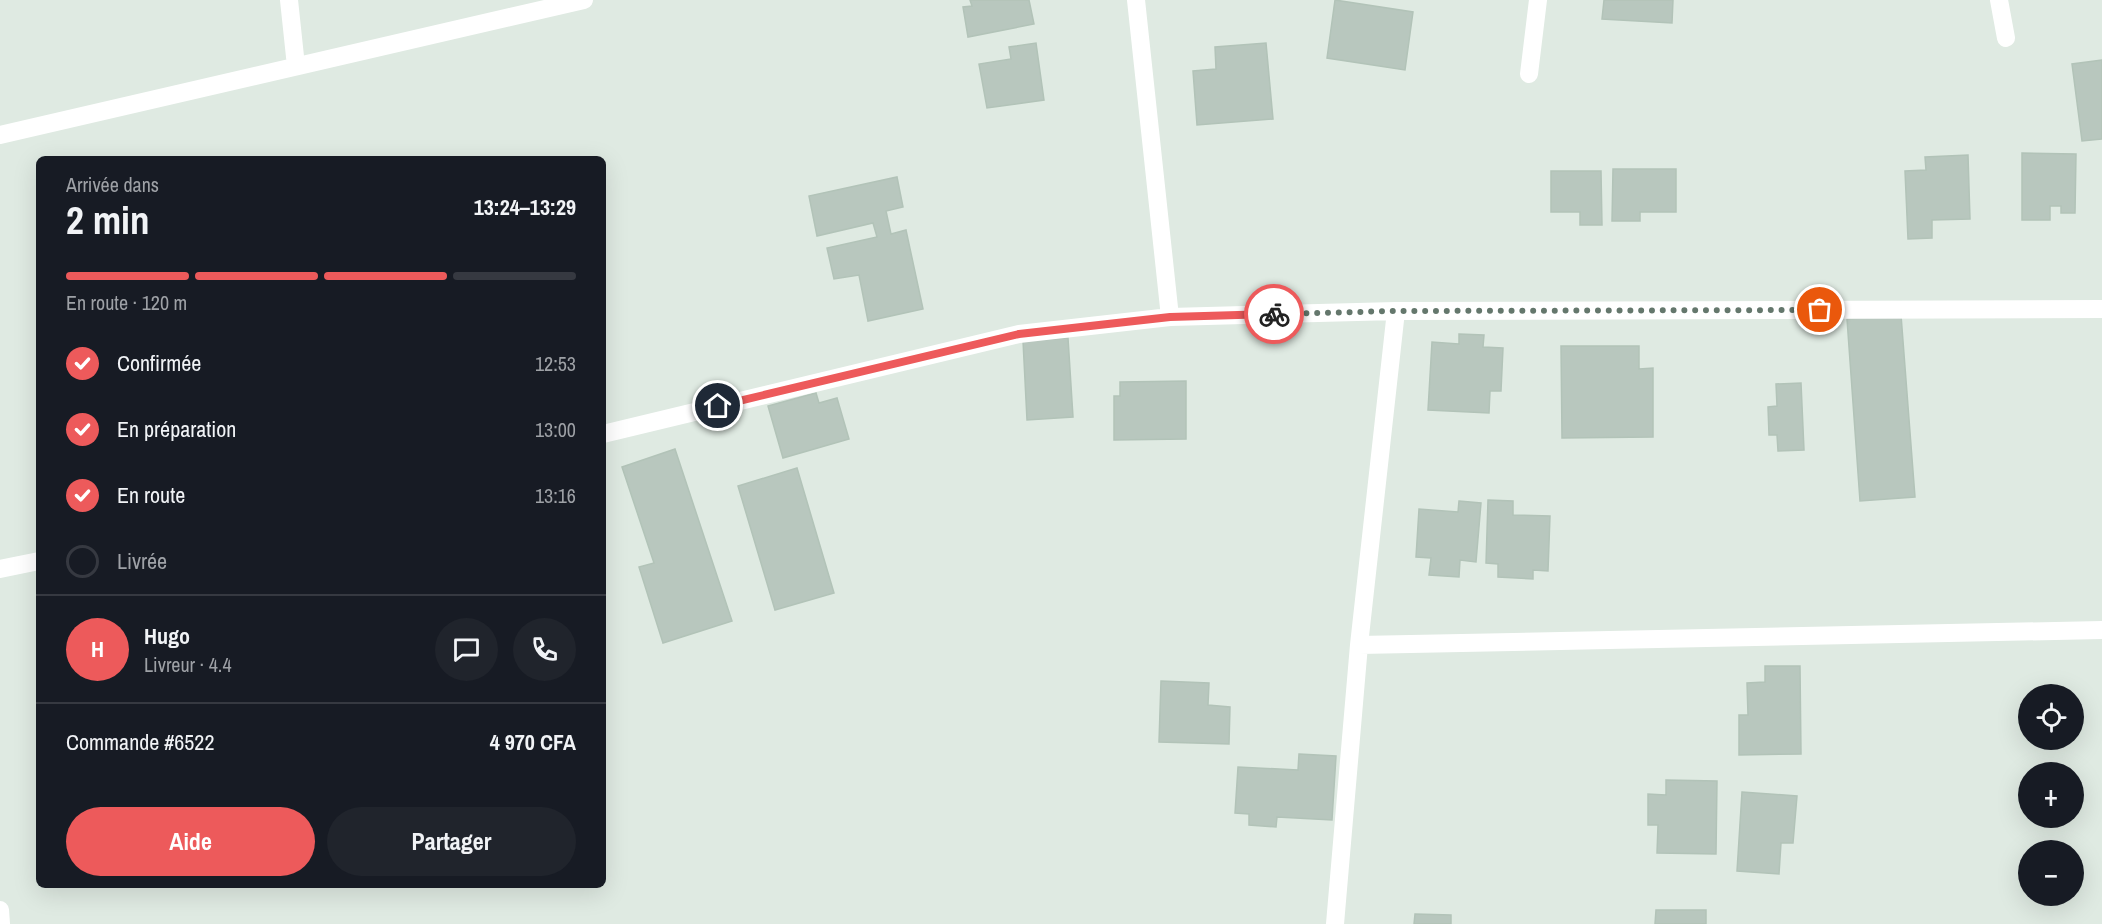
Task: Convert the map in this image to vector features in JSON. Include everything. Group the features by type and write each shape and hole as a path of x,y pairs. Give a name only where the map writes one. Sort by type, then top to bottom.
{"street":[{"path":"289,0 296,66"},
{"path":"0,135 583,0"},
{"path":"1136,0 1170,317"},
{"path":"1529,74 1538,0"},
{"path":"1999,0 2006,38"},
{"path":"606,433 1019,334 1170,317 1396,311 2102,309"},
{"path":"1335,924 1359,645 1396,311"},
{"path":"0,569 36,562"},
{"path":"1359,645 2102,630"},
{"path":"0,910 1,924"}],"building":[{"path":"970,0 1029,0 1034,24 968,37 963,7 972,6"},
{"path":"1335,0 1413,12 1405,70 1327,58"},
{"path":"1604,0 1673,0 1672,23 1602,19"},
{"path":"1036,43 1044,100 987,108 979,64 1011,59 1009,47"},
{"path":"1266,43 1273,119 1197,125 1193,71 1216,69 1215,47"},
{"path":"2102,60 2102,139 2082,141 2072,64"},
{"path":"2022,153 2076,154 2075,213 2061,213 2061,206 2050,206 2050,220 2022,220"},
{"path":"1968,155 1970,219 1932,220 1932,238 1908,239 1905,171 1926,170 1925,157"},
{"path":"1613,169 1676,169 1676,212 1640,212 1640,221 1612,221"},
{"path":"1551,171 1601,171 1602,225 1580,225 1580,212 1551,212"},
{"path":"897,177 903,207 886,211 891,234 906,230 923,309 868,321 859,275 834,279 827,248 877,237 873,223 817,236 809,196"},
{"path":"1901,315 1915,497 1860,501 1847,319"},
{"path":"1459,334 1484,335 1483,347 1503,348 1501,391 1490,391 1489,413 1428,410 1432,342 1459,344"},
{"path":"1068,338 1073,417 1027,420 1023,341"},
{"path":"1561,346 1639,346 1639,369 1653,368 1653,437 1562,438"},
{"path":"1186,381 1186,439 1114,440 1114,396 1120,396 1120,382"},
{"path":"1801,383 1804,450 1778,451 1777,435 1769,435 1768,407 1777,406 1776,384"},
{"path":"816,393 819,403 837,398 849,439 783,458 768,406"},
{"path":"675,449 732,621 663,643 639,567 654,563 622,467"},
{"path":"797,468 834,593 775,610 738,486"},
{"path":"1488,500 1513,501 1513,515 1550,516 1548,571 1533,570 1533,579 1498,577 1498,564 1486,563"},
{"path":"1459,501 1481,503 1476,562 1460,560 1459,577 1429,575 1431,558 1416,557 1419,509 1458,512"},
{"path":"1765,666 1800,666 1801,754 1739,755 1739,715 1748,715 1747,683 1765,682"},
{"path":"1161,681 1209,683 1208,705 1230,707 1229,744 1159,742"},
{"path":"1299,754 1336,756 1332,820 1277,817 1276,827 1249,825 1249,814 1235,813 1238,767 1298,770"},
{"path":"1666,780 1717,781 1716,854 1657,853 1658,825 1648,825 1648,794 1666,795"},
{"path":"1742,792 1797,796 1793,843 1781,843 1779,874 1737,871"},
{"path":"1656,910 1706,910 1706,924 1655,924"},
{"path":"1415,914 1451,915 1451,924 1414,924"}],"way so far":[{"path":"1274,314 1396,311 1820,310"}],"route":[{"path":"718,406 1019,334 1170,317 1274,314"}]}
